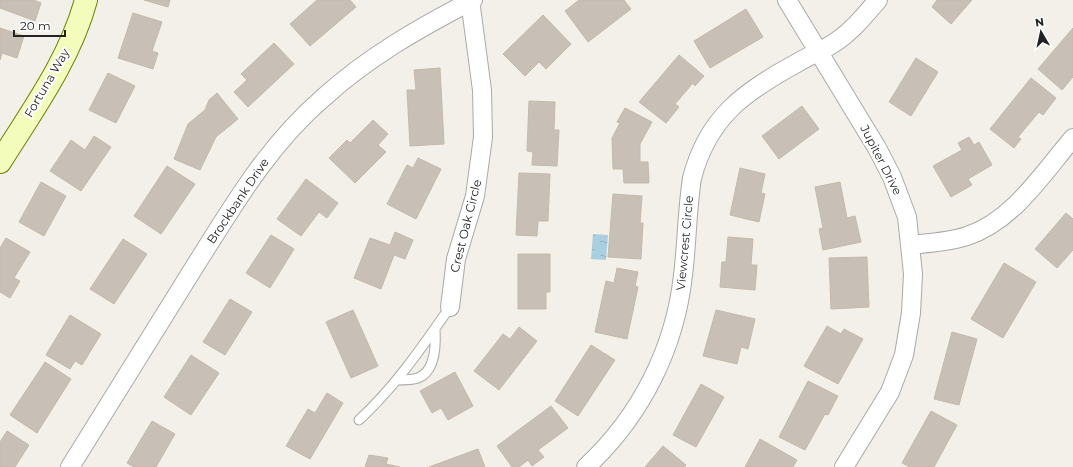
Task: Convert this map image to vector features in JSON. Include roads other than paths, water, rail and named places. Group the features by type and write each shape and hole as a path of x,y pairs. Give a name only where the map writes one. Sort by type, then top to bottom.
{"street":[{"name":"Fortuna Way","path":"0,162 53,76 67,50 86,0"},
{"name":"Jupiter Drive","path":"787,0 877,148 892,177 907,217 912,274 911,313 904,355 890,392 844,467"},
{"name":"Viewcrest Circle","path":"586,467 613,440 630,418 654,376 665,350 681,294 692,178 695,165 709,137 726,113 744,95 761,83 837,41 854,27 878,0"},
{"name":"Crest Oak Circle","path":"450,307 456,259 475,196 483,137 482,90 471,1"},
{"name":"Brockbank Drive","path":"70,467 242,192 278,143 322,98 374,57 402,38 471,1"},
{"path":"910,245 954,240 982,230 1019,202 1073,138"}],"lane":[{"path":"359,420 378,402 397,380 450,307"},
{"path":"397,380 416,379 426,374 433,358 436,344 435,328"}],"water":[{"path":"593,234 608,235 606,260 591,259"}]}
